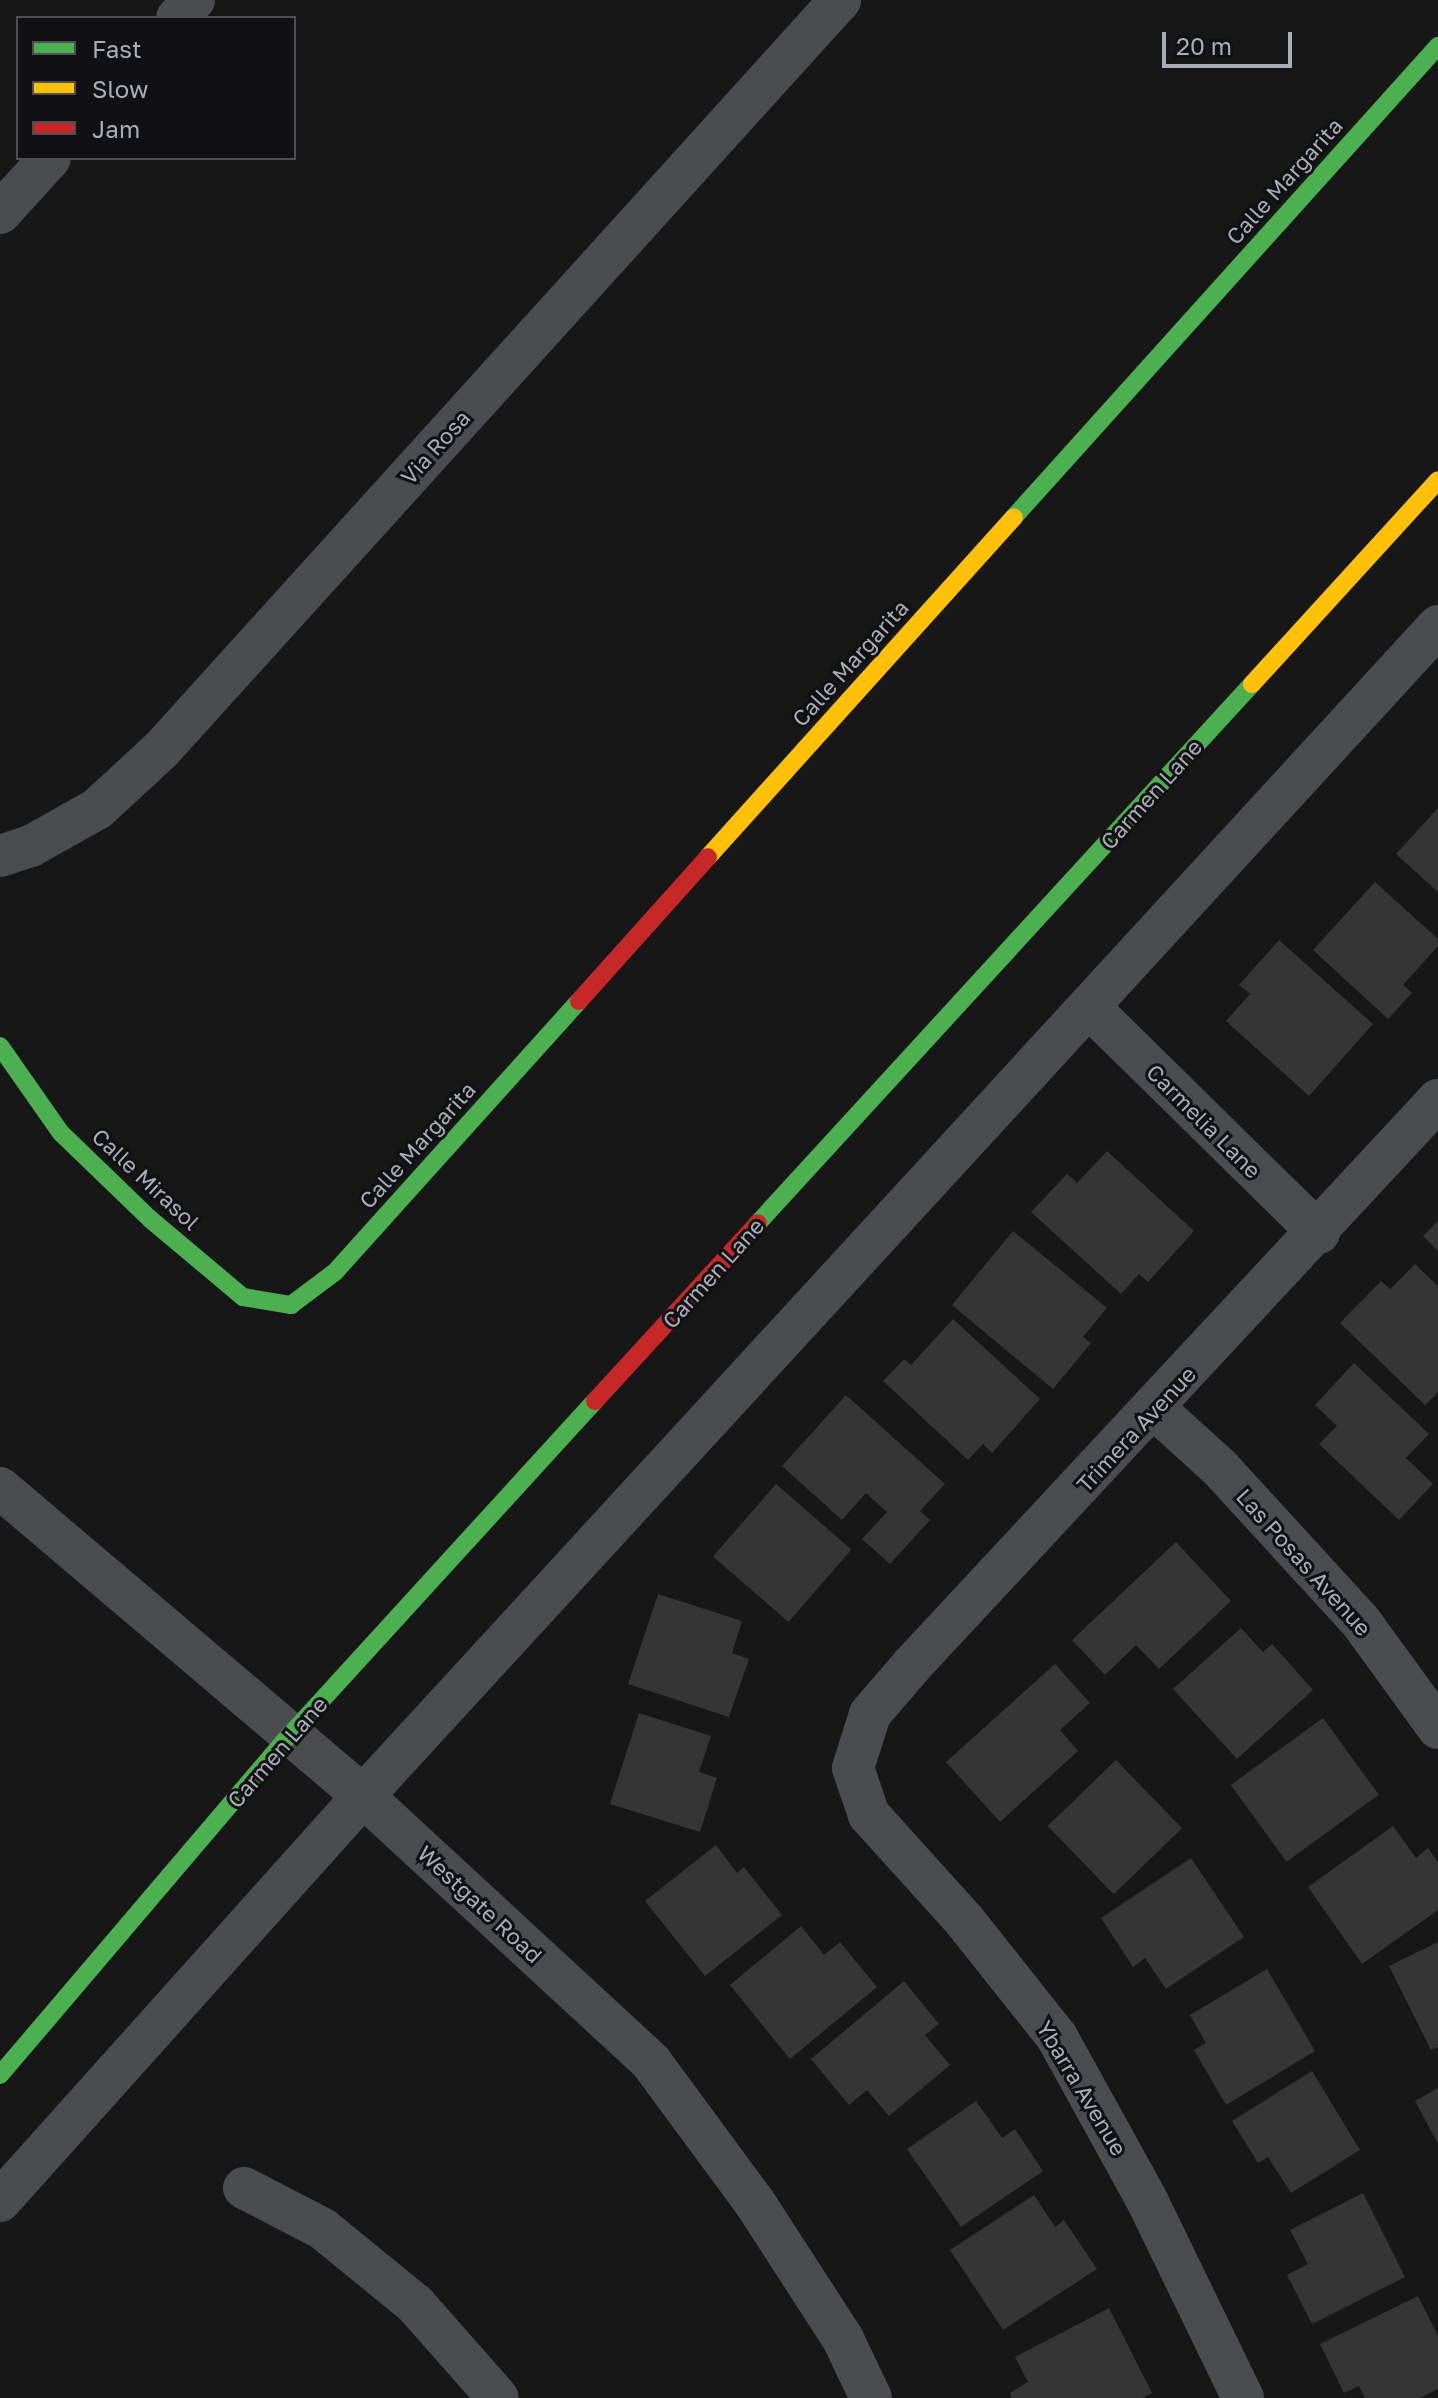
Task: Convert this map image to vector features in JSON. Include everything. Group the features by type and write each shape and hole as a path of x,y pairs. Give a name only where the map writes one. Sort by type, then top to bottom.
{"street":[{"path":"179,16 194,0"},
{"name":"Via Rosa","path":"0,856 31,846 97,809 161,750 840,0"},
{"name":"Calle Margarita","path":"291,1305 335,1272 1438,46"},
{"path":"0,213 48,160"},
{"name":"Carmen Lane","path":"0,2075 289,1736 1438,480"},
{"path":"0,2201 363,1796 1438,626"},
{"name":"Carmelia Lane","path":"1090,1008 1319,1233"},
{"name":"Calle Mirasol","path":"0,1046 61,1133 150,1219 243,1297 291,1305"},
{"name":"Trimera Avenue","path":"853,1768 870,1714 1319,1233 1438,1100"},
{"name":"Las Posas Avenue","path":"1155,1409 1220,1468 1361,1622 1438,1728"},
{"name":"Westgate Road","path":"0,1488 363,1796 651,2062 755,2203 843,2339 871,2398"},
{"name":"Ybarra Avenue","path":"853,1768 869,1815 964,1920 1057,2037 1148,2202 1243,2398"},
{"path":"244,2188 323,2229 415,2304 498,2398"}],"building":[{"path":"1438,808 1438,892 1396,854"},
{"path":"1375,882 1438,939 1438,946 1403,985 1412,993 1388,1019 1313,950"},
{"path":"1279,940 1373,1024 1309,1096 1226,1021 1250,994 1239,985"},
{"path":"1107,1151 1194,1231 1148,1282 1139,1274 1121,1294 1031,1212 1067,1174 1077,1183"},
{"path":"1438,1221 1438,1251 1423,1236"},
{"path":"1013,1231 1107,1308 1083,1337 1091,1343 1053,1389 952,1305"},
{"path":"1415,1264 1438,1286 1438,1392 1425,1405 1340,1323 1381,1281 1390,1289"},
{"path":"953,1319 1040,1399 992,1453 983,1444 968,1460 883,1381 904,1359 911,1365"},
{"path":"1354,1363 1429,1434 1406,1458 1433,1484 1399,1520 1319,1444 1337,1426 1315,1405"},
{"path":"846,1395 945,1484 920,1511 930,1520 890,1564 862,1539 887,1512 866,1493 842,1520 782,1466"},
{"path":"776,1484 851,1550 788,1622 713,1556"},
{"path":"1176,1542 1231,1601 1159,1669 1136,1645 1105,1675 1072,1640"},
{"path":"658,1594 742,1621 732,1653 749,1659 729,1717 628,1684"},
{"path":"1241,1628 1263,1652 1272,1644 1313,1690 1237,1759 1173,1689"},
{"path":"1055,1664 1090,1703 1060,1730 1078,1751 1000,1822 946,1762"},
{"path":"639,1713 711,1736 699,1772 717,1778 700,1832 610,1804"},
{"path":"1323,1718 1379,1795 1287,1862 1231,1785"},
{"path":"1116,1760 1182,1828 1114,1894 1048,1826"},
{"path":"1393,1826 1416,1858 1428,1848 1438,1862 1438,1910 1362,1964 1308,1887"},
{"path":"716,1845 737,1873 744,1867 782,1915 705,1976 645,1901"},
{"path":"1191,1858 1244,1937 1166,1989 1145,1958 1133,1967 1101,1918"},
{"path":"801,1926 824,1955 840,1942 877,1987 790,2059 730,1985"},
{"path":"1438,1942 1438,2047 1431,2050 1389,1966"},
{"path":"1267,1969 1315,2051 1226,2105 1194,2050 1206,2043 1190,2015"},
{"path":"904,1981 939,2024 925,2035 950,2065 889,2116 867,2090 849,2105 811,2059"},
{"path":"1312,2071 1360,2150 1291,2193 1268,2157 1258,2163 1232,2121"},
{"path":"1438,2088 1438,2144 1415,2101"},
{"path":"976,2101 1002,2138 1015,2129 1043,2171 961,2227 907,2149"},
{"path":"1363,2193 1405,2277 1312,2324 1287,2275 1308,2264 1290,2230"},
{"path":"1034,2195 1055,2227 1064,2220 1097,2269 1003,2330 950,2250"},
{"path":"1418,2296 1438,2336 1438,2389 1420,2398 1365,2398 1359,2386 1344,2393 1320,2344"},
{"path":"1109,2308 1152,2393 1143,2398 1012,2398 1010,2393 1028,2382 1015,2357"}],"traffic: fast":[{"path":"1014,517 1438,46"},
{"path":"758,1223 1252,684"},
{"path":"0,1046 61,1133 150,1219 243,1297 291,1305 335,1272 579,1001"},
{"path":"0,2075 289,1736 595,1401"}],"traffic: slow":[{"path":"1252,684 1438,480"},
{"path":"708,857 1014,517"}],"traffic: jam":[{"path":"579,1001 708,857"},
{"path":"595,1401 758,1223"}]}
